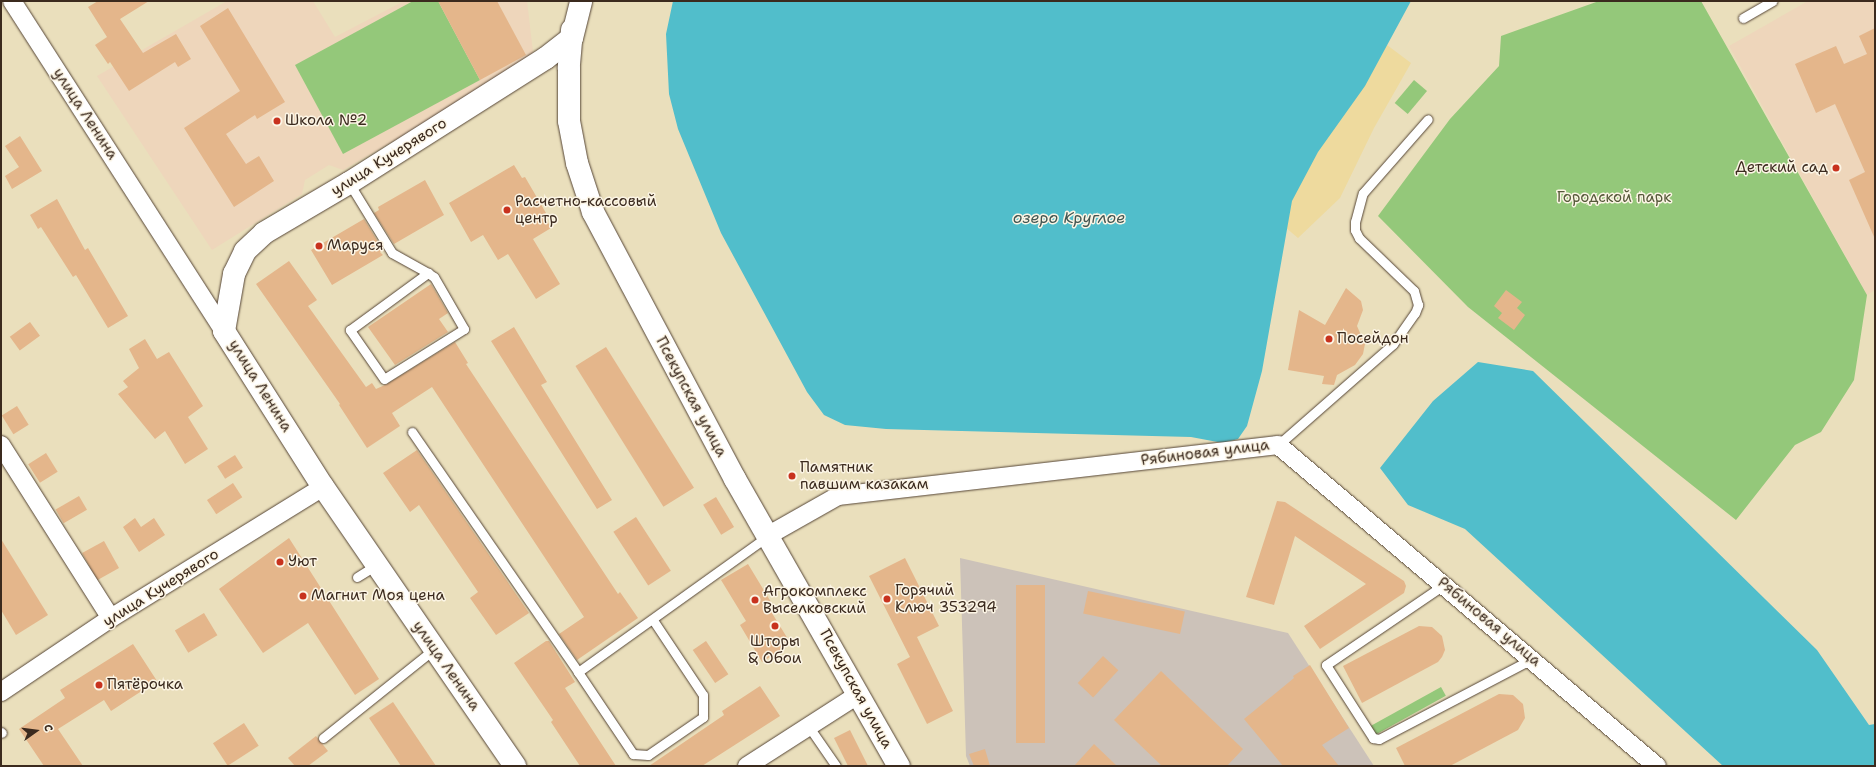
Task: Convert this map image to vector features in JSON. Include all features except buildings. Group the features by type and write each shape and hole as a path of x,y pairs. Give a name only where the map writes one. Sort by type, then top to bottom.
{"street":[{"name":"улица Ленина","path":"12,1 324,487 515,766"},
{"name":"Псекупская улица","path":"570,1 572,38 569,68 569,121 577,163 591,206 735,479 769,535 899,766"},
{"path":"572,38 581,1"},
{"name":"улица Кучерявого","path":"224,331 234,274 245,251 264,233 349,183 546,58 572,38"},
{"path":"1,445 111,618"},
{"name":"Рябиновая улица","path":"769,535 838,496 1278,445 1445,584 1657,766"},
{"name":"улица Кучерявого","path":"1,692 111,618 324,487"},
{"path":"747,766 859,694"}],"lane":[{"path":"1743,18 1772,1"},
{"path":"1278,445 1393,344 1415,313 1418,306 1414,291 1359,238 1355,230 1355,222 1363,192 1428,118"},
{"path":"349,183 392,253 434,277 464,329 384,379 350,330 428,274"},
{"path":"412,432 633,754 648,755 703,717 703,696 653,620"},
{"path":"578,672 653,620 769,535"},
{"path":"357,577 376,565"},
{"path":"1445,584 1326,665 1373,738 1379,740 1532,659"},
{"path":"323,738 434,649"},
{"path":"808,727 836,766"}],"shaded area":[{"name":"Школа №2","path":"227,1 313,1 335,37 404,1 527,1 534,60 343,170 329,165 305,180 302,194 212,250 97,76"},
{"name":"Детский сад","path":"1808,1 1875,1 1875,290 1867,295 1729,46"},
{"path":"960,558 1288,633 1374,766 970,766 966,756"}],"green space":[{"path":"413,1 438,1 480,80 343,154 295,65"},
{"name":"Городской парк","path":"1599,1 1701,1 1867,295 1854,380 1821,432 1795,445 1736,520 1468,307 1378,216 1450,119 1499,66 1501,36"},
{"path":"1414,80 1427,91 1408,114 1395,103"},
{"path":"1441,687 1446,696 1376,735 1371,726"}],"sand":[{"path":"1387,45 1411,63 1374,128 1340,198 1298,238 1285,227 1283,195"}],"water":[{"name":"озеро Круглое","path":"673,1 1411,1 1365,86 1318,152 1292,201 1262,371 1247,426 1238,439 1223,443 1191,437 886,429 845,425 824,415 807,392 721,233 678,129 669,94 666,34"},
{"path":"1478,362 1533,371 1817,650 1869,725 1875,724 1875,766 1723,766 1465,529 1408,505 1380,468 1433,401"}],"place":[{"name":"Школа №2","path":"277,121"},
{"name":"Детский сад","path":"1836,168"},
{"name":"Расчетно-кассовый центр","path":"507,210"},
{"name":"Маруся","path":"319,246"},
{"name":"Посейдон","path":"1329,339"},
{"name":"Памятник павшим казакам","path":"792,476"},
{"name":"Уют","path":"280,562"},
{"name":"Магнит Моя цена","path":"303,596"},
{"name":"Горячий Ключ 353294","path":"887,599"},
{"name":"Агрокомплекс Выселковский","path":"755,600"},
{"name":"Шторы & Обои","path":"775,626"},
{"name":"Пятёрочка","path":"99,685"}]}
